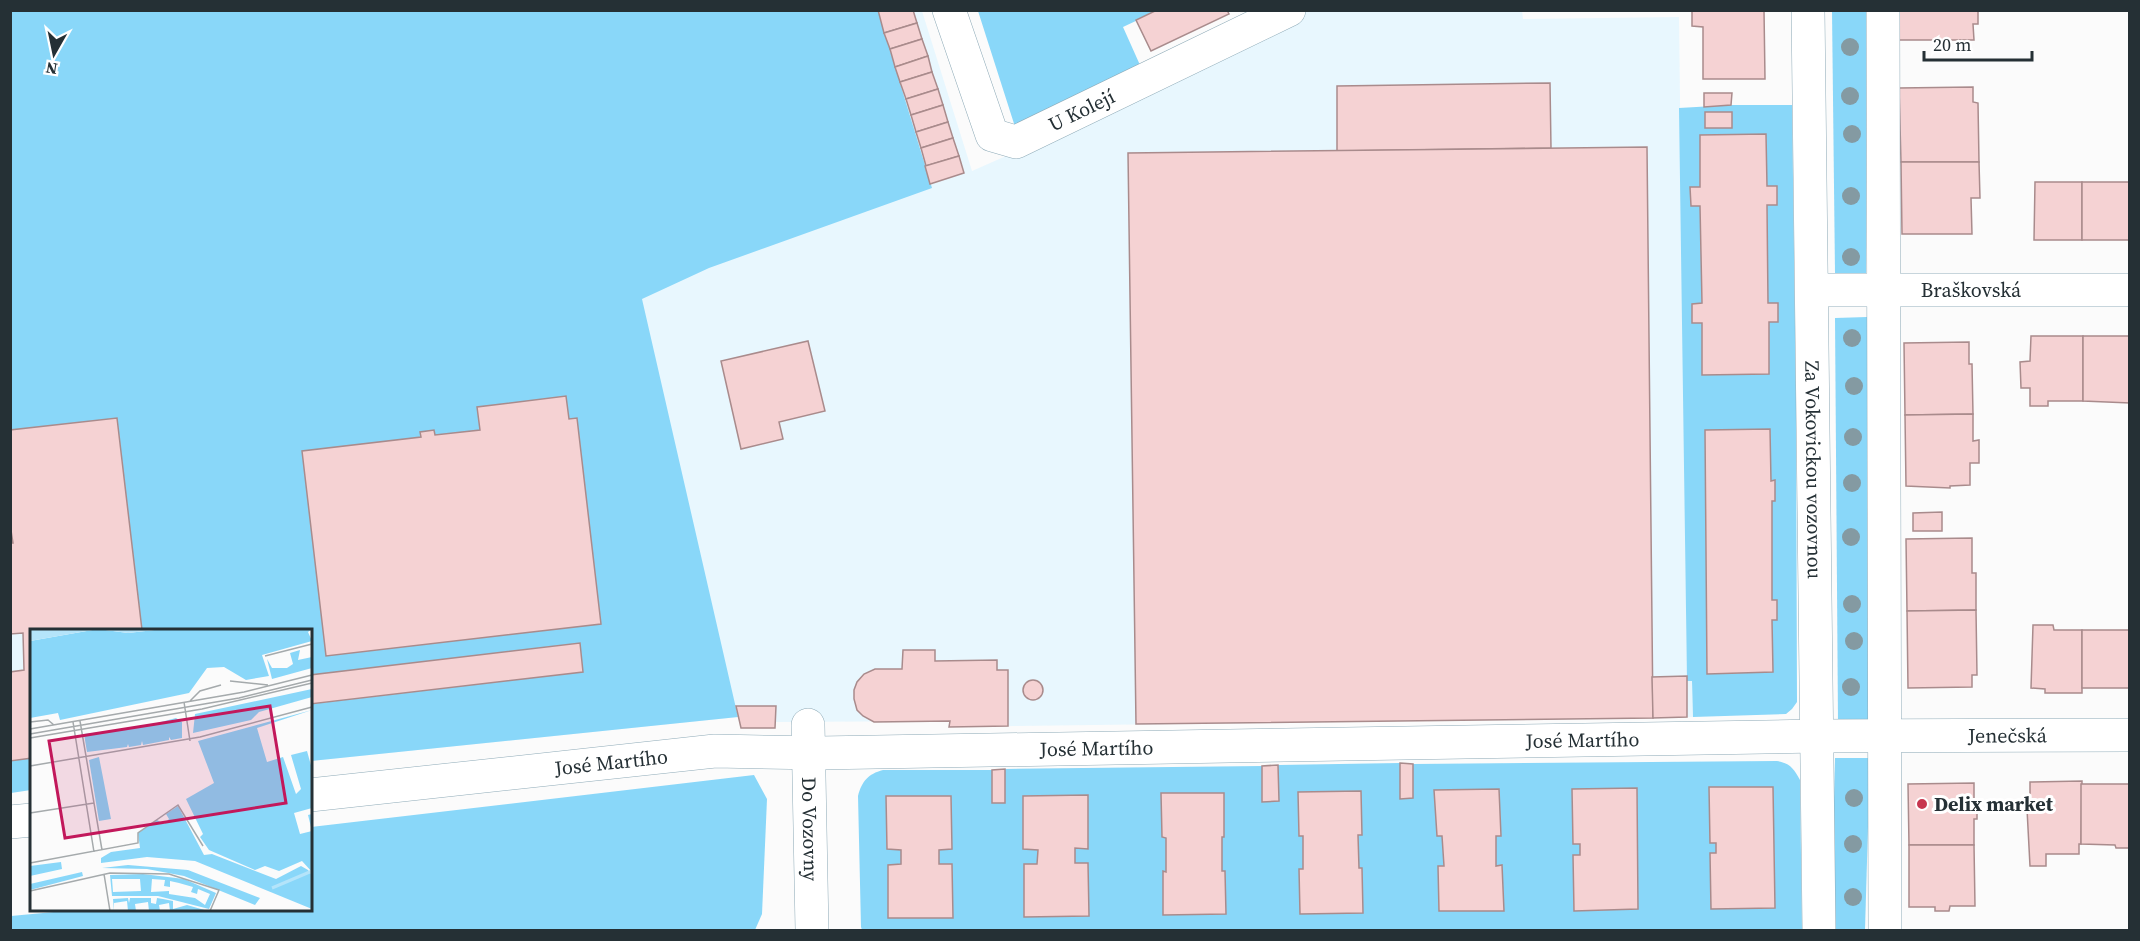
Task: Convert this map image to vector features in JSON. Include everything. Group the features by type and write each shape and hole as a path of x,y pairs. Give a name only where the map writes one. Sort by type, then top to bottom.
{"street":[{"name":"U Kolejí","path":"949,10 992,135 1016,142 1289,10"},
{"name":"Za Vokovickou vozovnou","path":"1808,10 1819,930"},
{"path":"1883,10 1885,930"},
{"name":"Braškovská","path":"1812,290 2130,290"},
{"name":"Jenečská","path":"1884,736 2130,735"},
{"name":"José Martího","path":"312,795 808,739 1884,736"},
{"name":"Do Vozovny","path":"808,739 812,930"},
{"path":"10,822 30,820"}],"shaded area":[{"path":"1522,10 1523,19 1679,17 1687,676 1692,681 1693,717 950,727 949,721 776,722 775,728 741,728 738,717 312,761 312,629 30,629 30,758 11,761 10,11 922,11 972,171 1024,148 1301,11"},
{"path":"10,11 878,11 932,188 709,268 642,299 738,717 312,761 312,704 583,672 580,643 312,675 312,629 142,629 117,418 11,430"},
{"path":"978,11 1157,11 1123,27 1144,74 1017,133"},
{"path":"1832,11 1867,11 1866,273 1835,273"},
{"path":"1792,105 1797,702 1786,714 1693,717 1692,681 1687,681 1679,108","holes":["1705,112 1732,112 1732,127 1705,127","1766,134 1768,303 1778,303 1778,321 1769,322 1769,373 1702,374 1702,323 1692,322 1692,304 1702,303 1700,206 1691,206 1690,187 1700,187 1700,135","1770,429 1771,481 1775,481 1775,500 1772,501 1772,600 1777,600 1777,620 1772,620 1773,672 1707,674 1705,431"]},
{"path":"1867,317 1869,719 1838,721 1835,318"},
{"path":"30,758 30,790 11,793 11,761"},
{"path":"1835,758 1870,758 1865,930 1831,930"},
{"path":"1777,761 1785,763 1794,770 1800,780 1802,930 862,930 861,927 858,796 866,779 883,770 992,770 992,803 1005,803 1005,769 1262,766 1262,802 1278,801 1278,765 1400,763 1401,799 1413,798 1413,764","holes":["1773,787 1775,908 1711,909 1710,854 1716,853 1716,843 1710,843 1709,788","1637,788 1638,909 1574,911 1573,855 1580,855 1580,844 1573,844 1572,789","1435,790 1499,790 1501,836 1496,836 1496,866 1502,866 1504,911 1439,911 1438,866 1444,866 1442,836 1437,836","1298,792 1358,835 1359,868 1362,869 1363,913 1303,869 1303,836 1299,835","1161,793 1223,793 1222,871 1225,871 1226,914 1163,915 1163,872 1166,872 1166,838","1088,795 1088,848 1075,848 1075,863 1088,863 1089,916 1024,917 1024,864 1037,864 1038,850 1023,849 1023,796","951,796 952,849 939,850 939,864 952,864 953,918 888,918 888,865 901,864 901,850 887,849 886,797"]},
{"path":"754,775 767,799 762,914 755,930 11,930 11,916 64,911 312,911 312,827"}],"building":[{"path":"878,10 913,10 917,23 884,33"},
{"path":"1157,10 1227,10 1229,14 1151,51 1136,20"},
{"path":"1692,10 1764,10 1765,79 1703,79 1703,27 1692,26"},
{"path":"1899,10 1978,10 1978,24 1973,24 1974,40 1899,40"},
{"path":"917,23 922,39 890,49 884,33"},
{"path":"922,39 928,56 895,67 890,49"},
{"path":"928,56 932,72 900,82 895,67"},
{"path":"932,72 938,89 906,99 900,82"},
{"path":"1550,83 1551,148 1337,151 1337,86"},
{"path":"1973,87 1973,102 1978,103 1979,162 1901,162 1899,88"},
{"path":"938,89 943,105 911,115 906,99"},
{"path":"1704,93 1732,93 1731,105 1704,107"},
{"path":"943,105 948,122 916,132 911,115"},
{"path":"1705,112 1732,112 1732,128 1705,128"},
{"path":"948,122 953,138 921,148 916,132"},
{"path":"1766,134 1767,186 1777,186 1777,205 1767,205 1768,303 1778,303 1778,322 1769,322 1769,374 1702,375 1702,323 1692,323 1692,304 1702,303 1700,206 1691,206 1690,187 1700,187 1700,135"},
{"path":"953,138 959,156 926,166 921,148"},
{"path":"1647,147 1653,718 1136,724 1128,153"},
{"path":"959,156 964,173 930,184 925,166"},
{"path":"1901,162 1979,162 1980,198 1971,198 1972,234 1902,234"},
{"path":"2035,182 2082,182 2082,240 2034,240"},
{"path":"2082,182 2130,182 2130,240 2082,240"},
{"path":"2031,336 2083,336 2083,401 2048,401 2048,406 2030,406 2030,388 2021,388 2020,362 2030,361"},
{"path":"2083,336 2130,336 2130,403 2083,401"},
{"path":"808,341 825,411 779,422 783,439 741,449 721,361"},
{"path":"1969,342 1973,414 1905,415 1904,343"},
{"path":"566,396 569,419 577,418 601,624 326,656 302,451 421,437 420,432 434,430 435,435 480,430 477,407"},
{"path":"1973,414 1973,441 1979,440 1979,463 1970,463 1970,485 1950,486 1950,488 1906,486 1905,415"},
{"path":"117,418 142,629 30,629 30,758 10,761 10,672 24,670 23,633 10,634 10,543 13,543 10,524 10,430"},
{"path":"1770,429 1771,481 1775,480 1775,501 1772,501 1772,600 1777,600 1777,620 1772,620 1773,672 1707,674 1705,430"},
{"path":"1942,512 1942,531 1913,531 1913,513"},
{"path":"1972,538 1972,573 1976,573 1976,610 1907,611 1906,539"},
{"path":"1976,610 1977,675 1972,675 1972,687 1908,688 1907,611"},
{"path":"2033,625 2053,625 2054,630 2082,630 2082,693 2045,693 2045,689 2031,688"},
{"path":"2082,630 2130,630 2130,688 2082,688"},
{"path":"580,643 583,672 312,704 312,675"},
{"path":"903,650 935,650 935,661 997,660 997,670 1008,670 1008,726 949,727 950,721 874,722 863,716 857,710 854,699 857,682 864,674 875,669 902,669"},
{"path":"1687,676 1687,717 1653,718 1652,677"},
{"path":"1033,680 1040,683 1043,690 1040,697 1033,700 1026,697 1023,690 1026,683"},
{"path":"736,706 776,706 775,728 741,728"},
{"path":"1400,763 1413,764 1413,798 1400,799"},
{"path":"1278,765 1279,801 1262,802 1262,766"},
{"path":"1005,769 1005,803 992,803 992,770"},
{"path":"2082,781 2079,854 2046,854 2046,866 2030,866 2027,809 2030,808 2030,782"},
{"path":"1974,783 1977,819 1974,819 1974,845 1909,845 1908,784"},
{"path":"2081,784 2130,784 2130,848 2081,844"},
{"path":"1709,787 1773,787 1775,908 1711,909 1710,853 1716,853 1716,843 1710,843"},
{"path":"1637,788 1638,909 1574,911 1573,855 1580,855 1580,844 1573,844 1572,789"},
{"path":"1499,789 1501,836 1496,836 1496,866 1502,865 1504,911 1439,911 1438,866 1444,866 1442,836 1437,836 1434,790"},
{"path":"1361,791 1362,835 1358,835 1359,868 1362,868 1363,913 1300,914 1299,869 1303,869 1303,836 1299,836 1298,792"},
{"path":"1161,793 1224,793 1222,871 1225,871 1226,914 1163,915 1166,838 1162,837"},
{"path":"1088,795 1088,849 1075,848 1075,863 1088,863 1089,916 1024,917 1024,864 1037,864 1038,850 1023,849 1023,796"},
{"path":"886,796 951,796 952,849 939,850 939,864 952,864 953,918 888,918 888,865 901,864 901,850 887,849"},
{"path":"1909,845 1974,845 1975,906 1950,906 1949,911 1935,911 1935,907 1909,907"}],"place":[{"name":"Delix market","path":"1922,804"}]}
